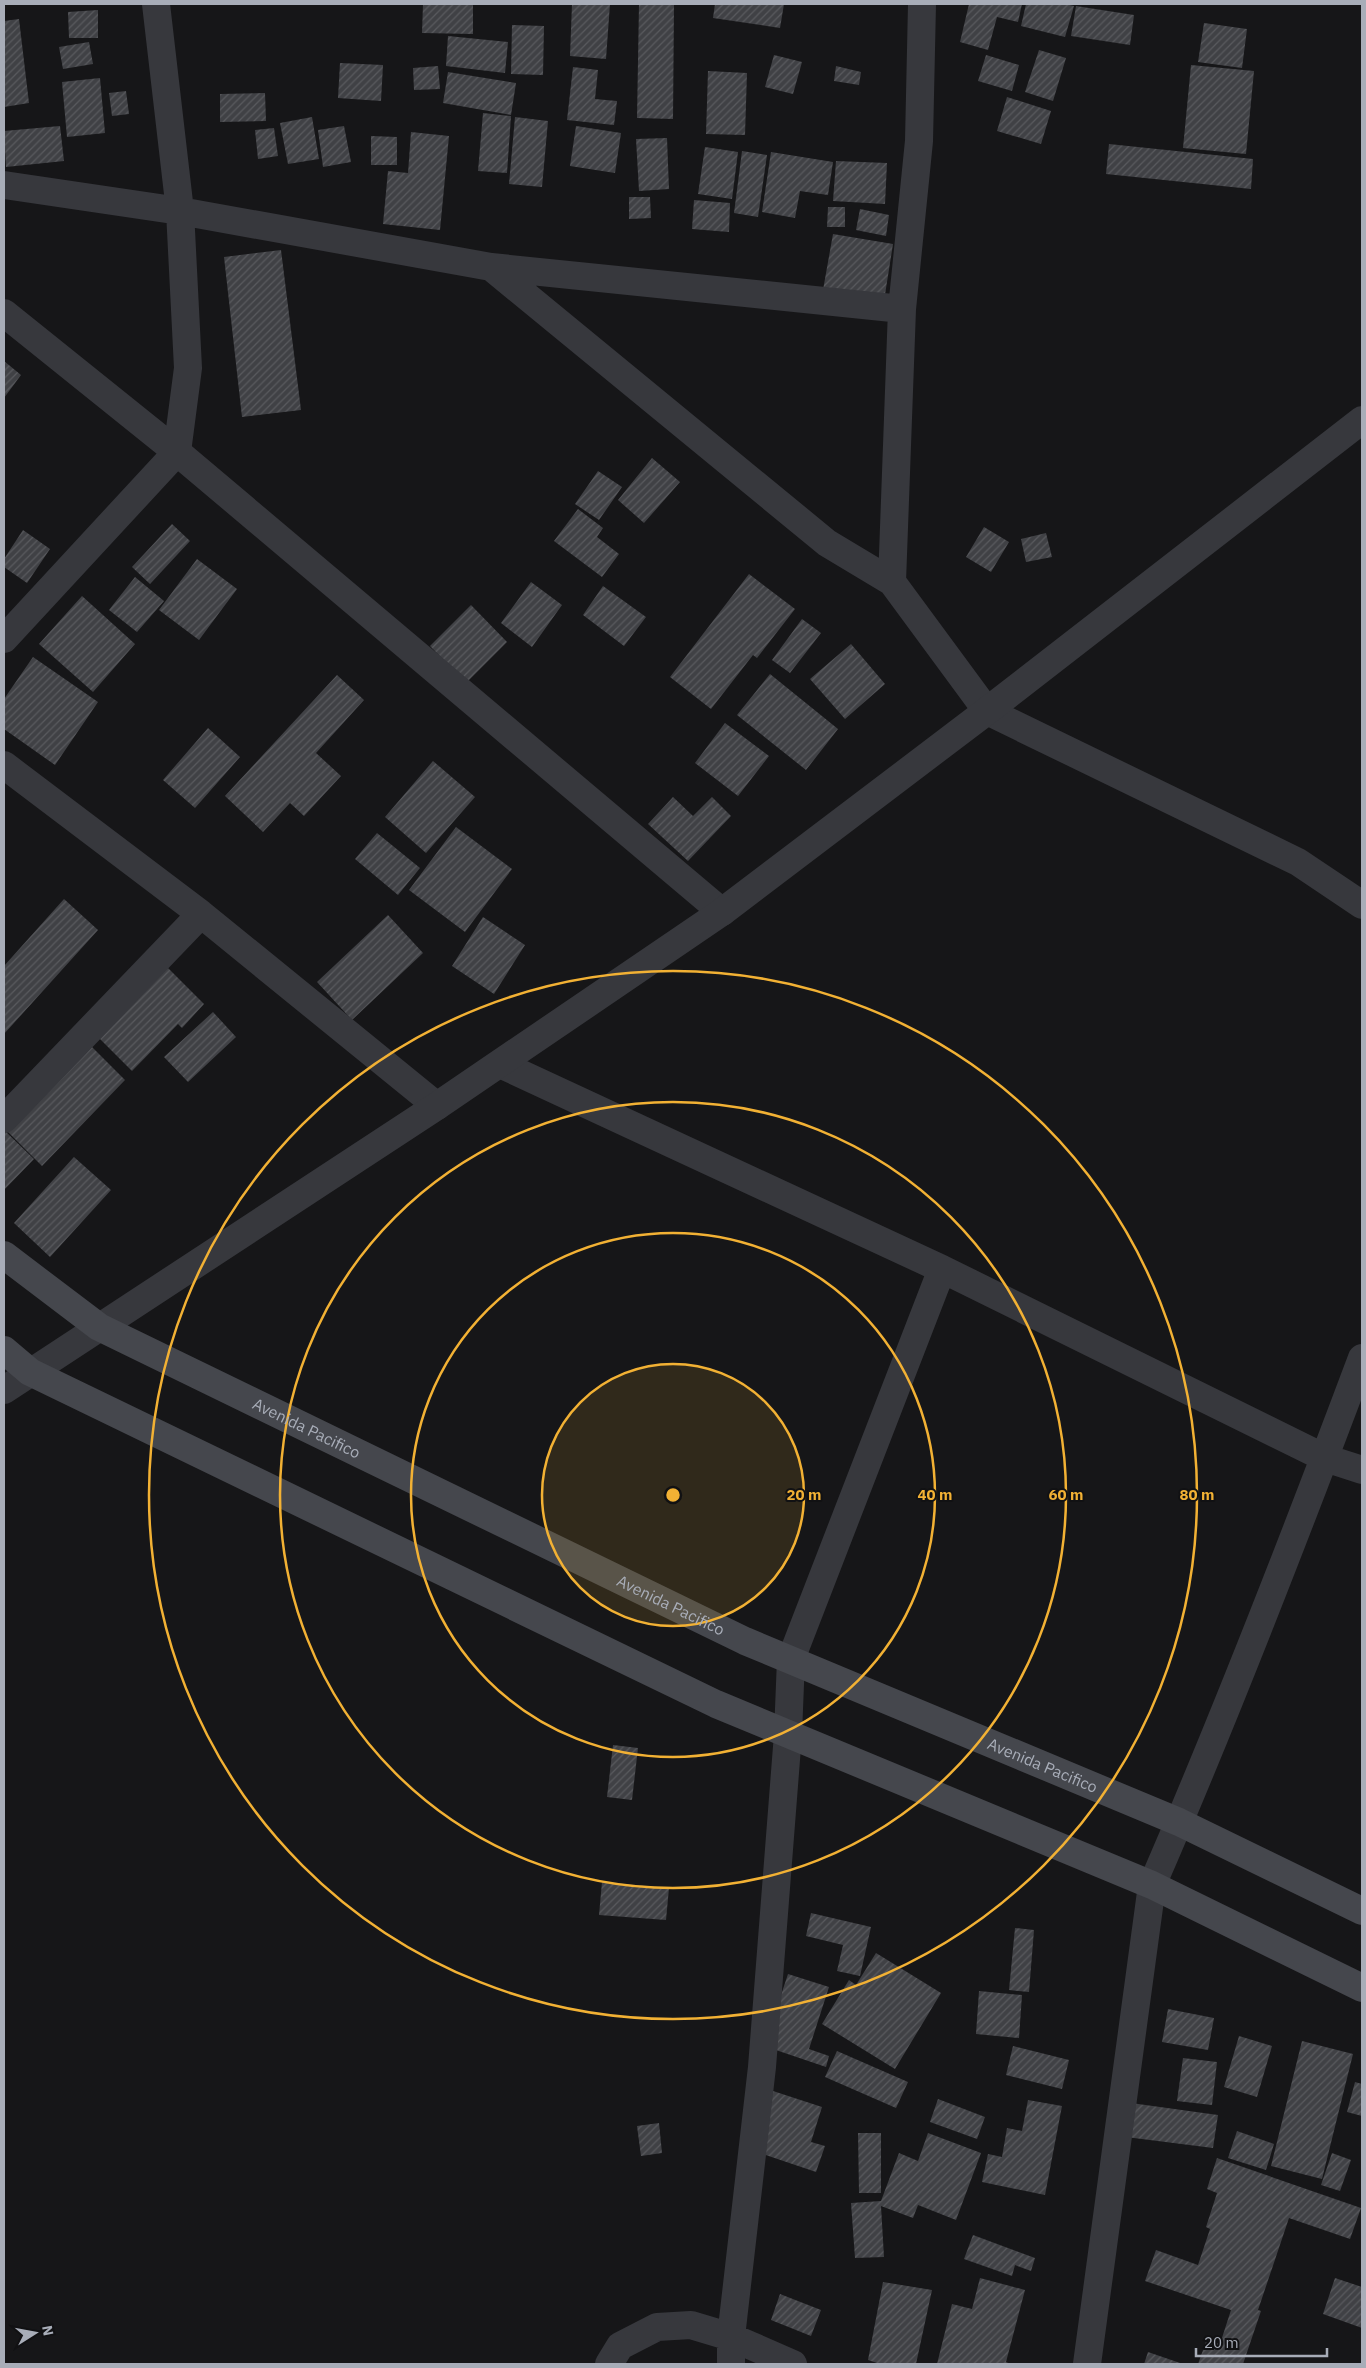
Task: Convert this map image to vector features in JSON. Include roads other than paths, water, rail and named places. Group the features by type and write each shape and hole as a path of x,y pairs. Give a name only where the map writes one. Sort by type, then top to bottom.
{"main road":[{"name":"Avenida Pacifico","path":"4,1254 99,1327 745,1641 1179,1822 1362,1911"},
{"path":"4,1350 30,1372 716,1704 1152,1885 1362,1988"}],"street":[{"path":"4,639 177,452 188,368 180,210 156,4"},
{"path":"892,582 902,309 919,142 922,4"},
{"path":"4,185 180,210 491,267 902,309"},
{"path":"491,267 827,543 892,582 987,710 1298,862 1362,905"},
{"path":"4,313 177,452 722,912"},
{"path":"4,1390 437,1106 722,912 1362,420"},
{"path":"4,765 201,914 437,1106"},
{"path":"4,1119 201,914"},
{"path":"500,1064 942,1269 1325,1458 1362,1470"},
{"path":"731,2364 731,2337 762,2067 788,1734 791,1659 942,1269"},
{"path":"1087,2364 1152,1885 1325,1458 1362,1358"},
{"path":"609,2364 620,2346 657,2327 691,2325 731,2337 793,2364"}]}
